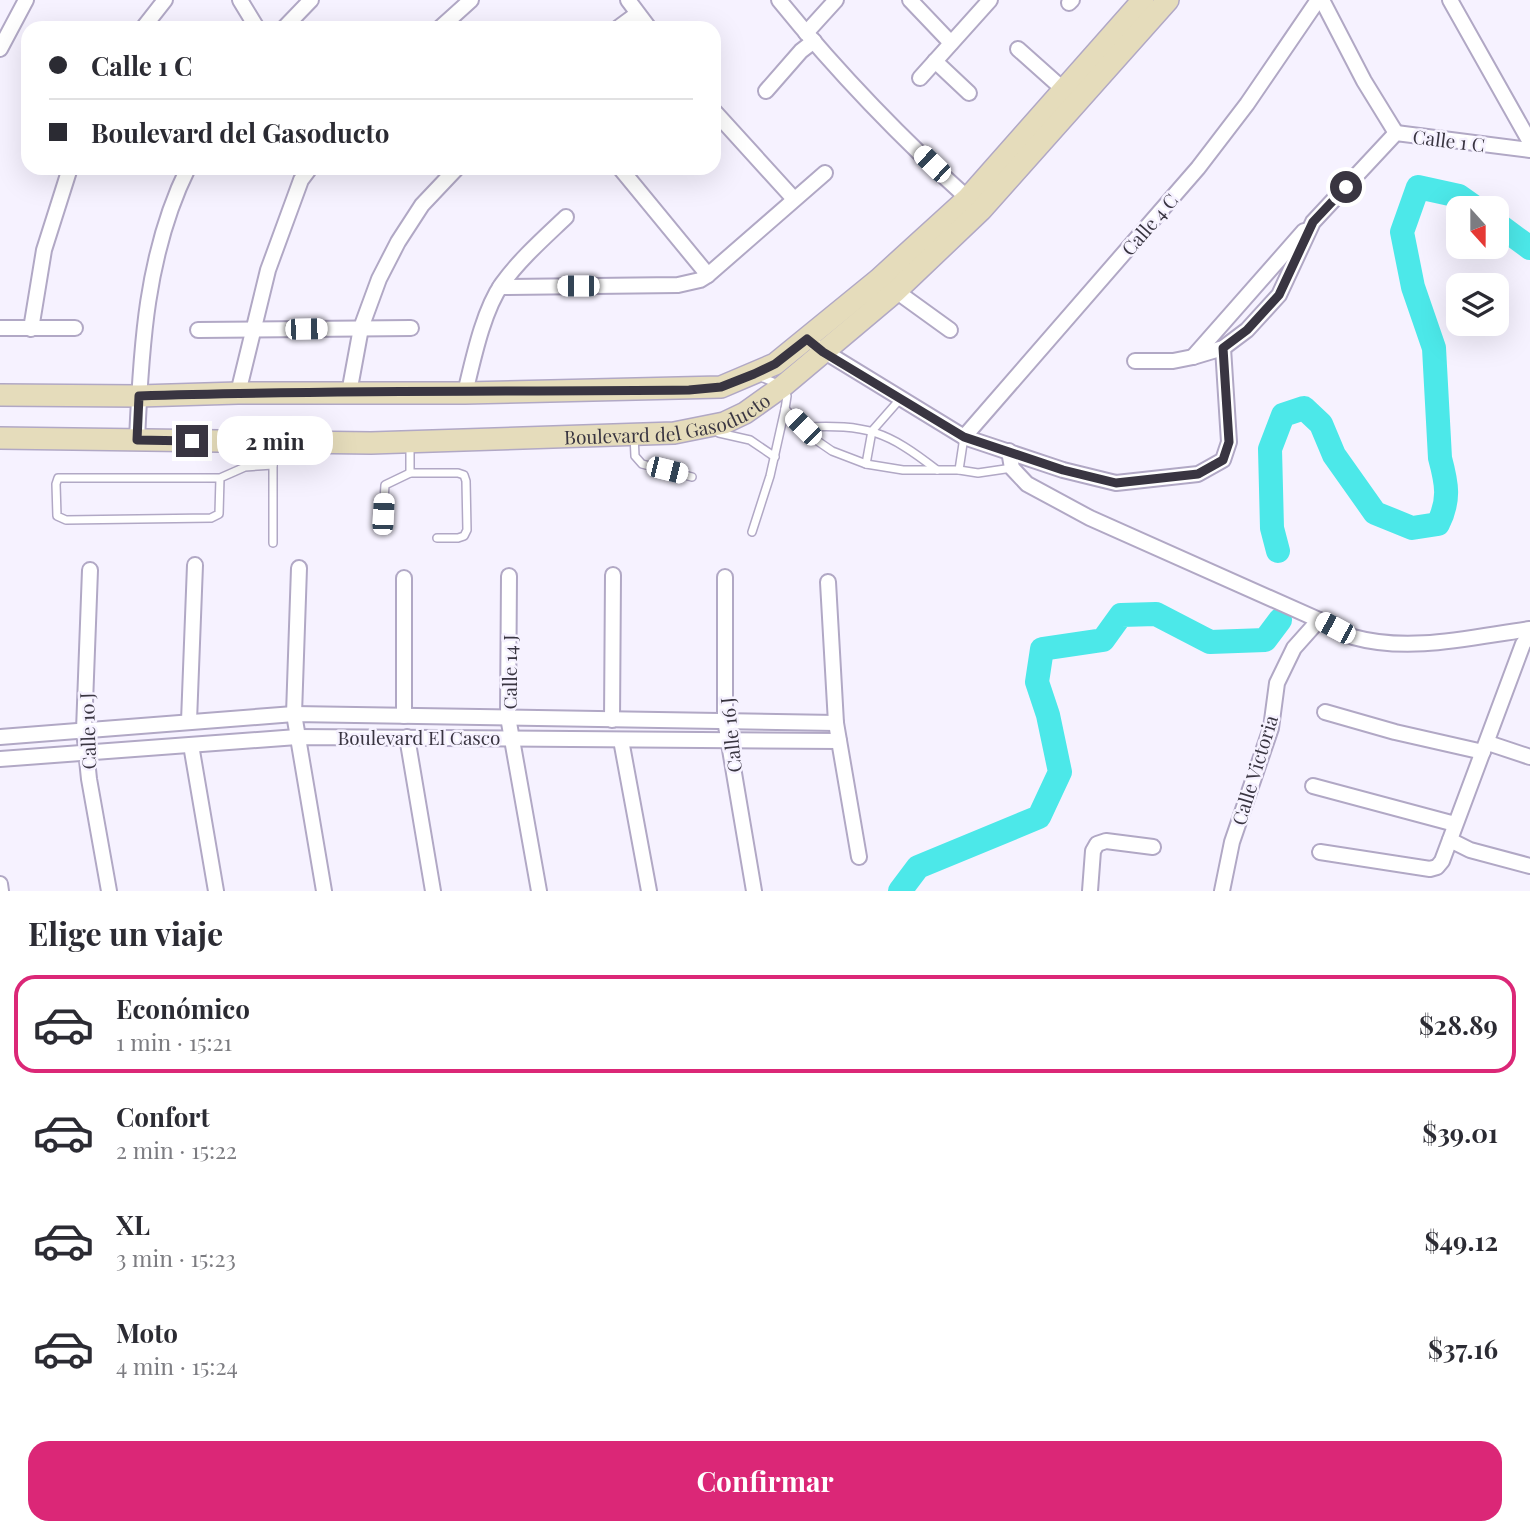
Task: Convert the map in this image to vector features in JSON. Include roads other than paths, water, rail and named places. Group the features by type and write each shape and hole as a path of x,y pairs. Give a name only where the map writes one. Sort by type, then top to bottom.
{"street":[{"path":"0,49 26,0"},
{"path":"148,21 165,0"},
{"path":"240,0 253,21"},
{"path":"291,21 311,0"},
{"path":"448,21 471,0"},
{"path":"628,0 643,21"},
{"path":"779,0 886,120 974,204"},
{"path":"766,91 801,51 836,0"},
{"path":"910,0 951,43"},
{"path":"920,78 990,0"},
{"name":"Boulevard del Gasoducto","path":"0,438 410,442 634,435 698,430 724,423 745,413 783,386 815,345 878,280 974,204 1064,90 1143,0"},
{"name":"Boulevard del Gasoducto","path":"0,395 465,393 689,390 721,387 815,345 896,291 974,204 1168,0"},
{"path":"1320,0 1396,133"},
{"name":"Calle 4 C","path":"964,437 1198,168 1248,104 1320,0"},
{"path":"1450,0 1530,142"},
{"path":"627,21 637,13"},
{"path":"1018,49 1064,90"},
{"path":"935,61 969,93"},
{"path":"721,119 794,199"},
{"name":"Calle 1 C","path":"1135,361 1165,362 1193,357 1223,348 1247,330 1279,295 1313,222 1396,133 1530,150"},
{"path":"500,287 690,283 708,275 825,173"},
{"path":"31,329 44,250 68,175"},
{"path":"137,440 145,314 167,220 185,175"},
{"path":"238,393 268,270 305,175"},
{"path":"349,393 361,328 379,279 398,242 422,205 450,175"},
{"path":"626,175 708,275"},
{"path":"465,393 477,347 500,287 566,217"},
{"path":"1193,357 1313,222"},
{"path":"896,291 950,330"},
{"path":"0,328 75,328"},
{"path":"198,330 411,328"},
{"path":"815,345 964,437 1063,470 1116,483 1198,474 1223,460 1229,442 1223,348"},
{"path":"1009,451 1012,468 1027,484 1090,518 1350,636 1378,642 1418,644 1528,638 1442,861 1437,867 1430,869 1320,852"},
{"path":"189,721 195,565"},
{"path":"299,568 294,708 324,891"},
{"name":"Calle 10 J","path":"90,570 84,730 89,779 109,891"},
{"path":"612,575 612,720"},
{"name":"Calle 14 J","path":"509,576 508,717 539,891"},
{"name":"Calle 16 J","path":"724,577 725,720 754,891"},
{"path":"404,578 404,716"},
{"path":"828,582 836,723 859,857"},
{"name":"Calle Victoria","path":"1222,891 1232,842 1271,728 1277,683 1294,649 1319,620"},
{"name":"Boulevard El Casco","path":"0,737 189,721 294,708 404,716 836,723"},
{"path":"1325,712 1395,732 1530,757"},
{"name":"Boulevard El Casco","path":"0,759 297,737 839,741"},
{"path":"407,737 433,891"},
{"path":"621,740 649,891"},
{"path":"191,745 216,891"},
{"path":"1313,786 1455,824"},
{"path":"1450,840 1470,850 1530,866"},
{"path":"1090,891 1093,851 1097,844 1106,841 1153,847"},
{"path":"0,884 1,891"}],"lane":[{"path":"752,532 775,457 787,396 783,386 754,374"},
{"path":"866,464 872,431 901,398"},
{"path":"785,409 832,451 866,464 903,470 959,470 978,473 1012,468"},
{"path":"803,427 851,427 872,431 906,446 938,470"},
{"path":"698,430 731,434 750,440 775,457"},
{"path":"634,435 635,456 642,464 692,477"},
{"path":"959,470 964,437"},
{"path":"273,442 273,543"},
{"path":"410,442 410,473"},
{"path":"220,478 219,514 211,518 66,520 57,516 58,478 220,478 246,467 273,465"},
{"path":"383,514 384,485 410,473 464,475 467,530 464,536 458,538 437,538"}],"waterway":[{"path":"1278,551 1272,528 1270,449 1283,415 1304,408 1321,424 1334,455 1375,513 1412,528 1438,524 1446,492 1440,458 1434,348 1413,287 1402,232 1418,187 1459,196"},
{"path":"1509,233 1530,248"},
{"path":"900,891 918,867 1039,817 1060,772 1048,715 1037,682 1042,649 1103,640 1121,615 1156,614 1210,642 1265,640 1280,620"}]}
